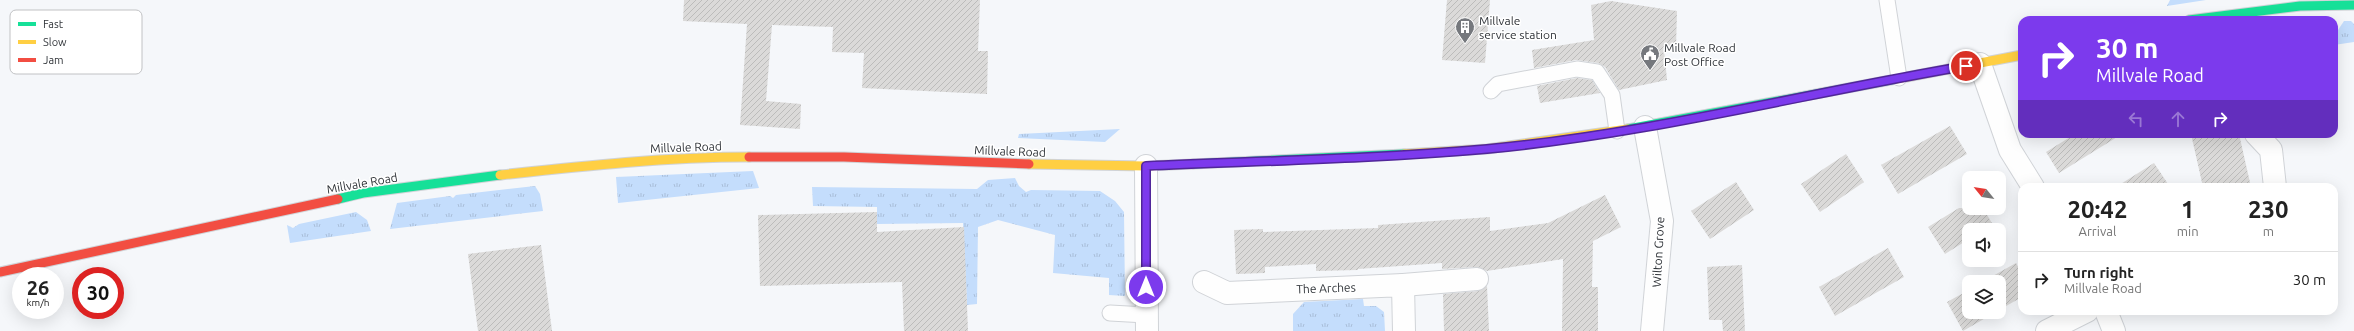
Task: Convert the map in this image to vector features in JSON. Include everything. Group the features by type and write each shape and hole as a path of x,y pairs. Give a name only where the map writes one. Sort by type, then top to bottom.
{"main road":[{"path":"2228,16 2300,3 2354,5"},
{"name":"Millvale Road","path":"0,272 363,194 458,179 609,163 694,157 844,156 1146,166 1298,160 1487,149 1645,127 2018,56"}],"street":[{"path":"1980,64 2010,150 2031,183"},
{"name":"Wilton Grove","path":"1645,127 1662,221 1652,331"},
{"path":"2260,138 2270,150 2274,183"},
{"path":"1146,166 1146,323"},
{"name":"The Arches","path":"1204,282 1228,293 1477,280"},
{"path":"1403,285 1404,331"},
{"path":"2047,331 2079,315"},
{"path":"2108,315 2114,331"}],"lane":[{"path":"1887,0 1899,78"},
{"path":"1492,91 1498,84 1576,69 1597,72 1612,95 1617,131"},
{"path":"1110,313 1146,323"}],"green space":[{"path":"2170,0 2206,0 2167,6"},
{"path":"2344,21 2351,21 2354,24 2354,42 2338,44 2338,30"},
{"path":"1120,129 1105,142 1018,138 1019,134"},
{"path":"753,171 759,188 618,203 616,177"},
{"path":"1015,178 1019,186 1026,192 1031,190 1100,191 1115,201 1124,212 1125,296 1109,295 1109,278 1053,273 1055,235 998,220 978,227 977,304 967,305 963,223 877,224 877,207 813,206 812,187 977,189 988,180"},
{"path":"535,186 540,194 543,211 390,229 397,203 450,196 453,198 456,195"},
{"path":"356,212 367,220 371,231 290,243 287,225 293,228 299,224"},
{"path":"1363,299 1364,306 1376,306 1384,312 1385,331 1293,331 1293,314 1304,302"}],"building":[{"path":"684,0 980,0 978,51 988,51 987,94 862,88 864,53 832,52 833,27 772,25 766,101 801,104 800,129 740,125 747,24 683,21"},
{"name":"Millvale service station","path":"1447,0 1490,0 1485,63 1442,60"},
{"path":"1611,1 1677,11 1676,48 1664,49 1667,80 1619,90 1605,67 1598,63 1576,60 1534,68 1532,50 1594,40 1591,5"},
{"path":"1577,78 1592,80 1600,93 1540,103 1537,86"},
{"path":"1950,126 1967,154 1898,194 1881,165"},
{"path":"2069,138 2116,138 2059,173 2046,152"},
{"path":"2192,138 2240,138 2250,183 2202,183"},
{"path":"1846,154 1864,182 1820,212 1801,184"},
{"path":"2154,163 2167,183 2122,183"},
{"path":"1736,182 1754,210 1710,239 1691,211"},
{"path":"1605,195 1621,227 1593,241 1592,287 1598,287 1598,331 1562,331 1563,259 1487,271 1476,267 1442,269 1442,263 1358,270 1316,271 1316,264 1265,267 1265,273 1236,274 1234,230 1263,229 1263,232 1378,228 1378,225 1490,217 1490,231 1548,223"},
{"path":"1959,208 1962,208 1962,215 1987,215 1992,223 1962,223 1962,243 1945,254 1928,227"},
{"path":"877,212 877,232 964,227 968,331 904,331 902,282 760,286 758,215"},
{"path":"541,245 552,331 478,331 468,254"},
{"path":"1888,248 1904,277 1835,316 1819,287"},
{"path":"2016,263 2018,267 2018,299 2006,306 2006,275 1995,275"},
{"path":"1742,265 1745,331 1723,331 1722,320 1709,320 1707,267"},
{"path":"1487,286 1489,331 1444,331 1443,294 1478,291"},
{"path":"1962,294 1962,319 1984,319 1963,331 1947,302"}],"traffic: fast":[{"path":"2221,16 2300,6 2354,5"},
{"path":"1628,129 1896,79"},
{"path":"1193,164 1404,154"},
{"path":"338,199 363,193 500,175"}],"traffic: slow":[{"path":"1896,79 2018,56"},
{"path":"1404,154 1487,149 1628,129"},
{"path":"500,175 655,160 749,157"},
{"path":"1029,164 1146,166 1193,164"}],"traffic: jam":[{"path":"749,157 844,157 1029,164"},
{"path":"0,272 338,199"}],"place":[{"name":"Millvale service station","path":"1465,44"},
{"name":"Millvale Road Post Office","path":"1650,71"}],"route":[{"path":"1146,287 1146,166 1298,160 1487,149 1645,127 1966,66"}]}
